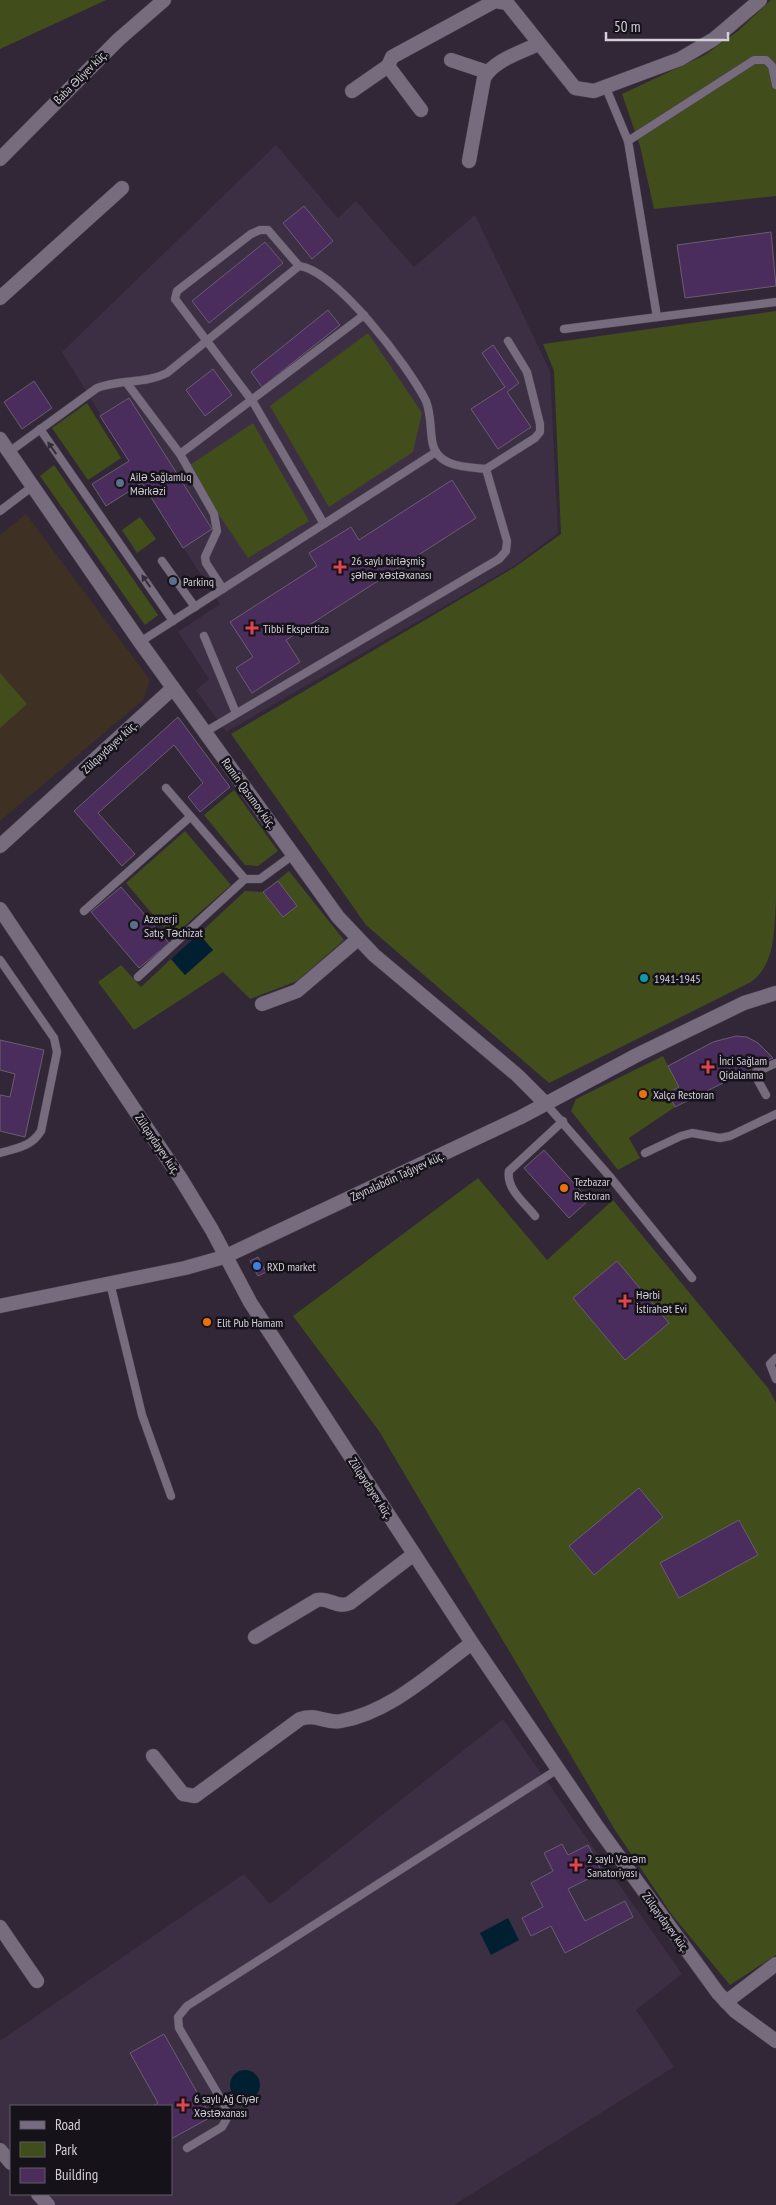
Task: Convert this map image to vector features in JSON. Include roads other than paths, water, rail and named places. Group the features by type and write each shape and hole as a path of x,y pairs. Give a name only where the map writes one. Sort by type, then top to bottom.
{"street":[{"name":"Baba Əliyev küç.","path":"0,159 118,40 164,0"},
{"path":"352,91 388,66 392,57 495,1 507,3 575,88 594,91 606,88 698,50 760,0"},
{"path":"469,161 484,78 487,72 499,63 538,44"},
{"path":"451,60 487,72"},
{"path":"388,66 421,110"},
{"path":"0,298 122,188"},
{"name":"Ramin Qasımov küç.","path":"0,439 140,642 338,918 374,956 517,1075 546,1104"},
{"name":"Zülqaydayev küç.","path":"0,846 173,688"},
{"name":"Zülqaydayev küç.","path":"0,909 191,1195 250,1302 472,1643 558,1769 713,1986 735,2011 776,2041"},
{"path":"262,1004 297,991 358,939"},
{"name":"Zeynalabdin Tağıyev küç.","path":"0,1306 185,1268 224,1256 546,1104 637,1055 744,1003 776,994"},
{"path":"255,1637 317,1600 323,1599 338,1605 350,1603 414,1554"},
{"path":"153,1756 183,1794 195,1796 300,1719 316,1716 340,1721 385,1706 472,1643"},
{"path":"0,1927 37,1981"},
{"path":"726,2002 776,1964"},
{"path":"0,2150 10,2162"},
{"path":"39,2195 48,2205"}],"lane":[{"path":"628,141 754,60 766,60 772,66 776,85"},
{"path":"606,88 628,141 657,317"},
{"path":"324,524 253,402 175,299 177,291 251,234 260,230 268,230 299,266 307,267 316,273 364,316 393,350 420,390 429,410 432,443 436,452 451,464 486,468 535,438 540,432 540,424 526,372 508,341"},
{"path":"9,452 97,388 154,379 167,373 299,266"},
{"path":"564,329 776,302"},
{"path":"180,454 253,402 364,316"},
{"path":"126,382 180,454 217,522 217,531 205,557 206,563 224,589"},
{"path":"40,429 174,621"},
{"path":"140,642 436,452"},
{"path":"205,732 499,559 506,551 507,542 486,468"},
{"path":"0,511 33,486"},
{"path":"162,561 195,607"},
{"path":"204,636 236,713"},
{"path":"166,788 245,879"},
{"path":"84,911 190,817"},
{"path":"138,977 245,879 260,879 293,855"},
{"path":"0,960 50,1031 57,1052 41,1131 36,1140 29,1145 0,1153"},
{"path":"766,1095 756,1077 756,1072 776,1064"},
{"path":"546,1104 692,1278"},
{"path":"645,1153 681,1136 692,1133 720,1138 730,1136 776,1114"},
{"path":"535,1216 510,1186 508,1180 509,1171 563,1122"},
{"path":"110,1283 142,1415 171,1496"},
{"path":"776,1358 770,1364 776,1379"},
{"path":"187,2148 222,2127 227,2118 224,2106 179,2028 178,2017 187,2006 558,1769"}],"water":[{"path":"199,934 213,950 185,975 171,959"},
{"path":"508,1918 519,1940 491,1955 480,1933"},
{"path":"245,2070 256,2074 260,2085 256,2096 245,2100 234,2096 230,2085 234,2074"}],"place":[{"name":"Ailə Sağlamlıq Mərkəzi","path":"120,483"},
{"name":"26 saylı birləşmiş şəhər xəstəxanası","path":"340,567"},
{"name":"Parkinq","path":"173,581"},
{"name":"Tibbi Ekspertiza","path":"252,628"},
{"name":"Azenerji Satış Təchizat","path":"134,925"},
{"name":"1941-1945","path":"644,978"},
{"name":"İnci Sağlam Qidalanma","path":"708,1067"},
{"name":"Xalça Restoran","path":"643,1094"},
{"name":"Tezbazar Restoran","path":"564,1188"},
{"name":"RXD market","path":"257,1266"},
{"name":"Hərbi İstirahət Evi","path":"625,1301"},
{"name":"Elit Pub Hamam","path":"207,1322"},
{"name":"2 saylı Vərəm Sanatoriyası","path":"576,1865"},
{"name":"6 saylı Ağ Ciyər Xəstəxanası","path":"183,2105"}]}
